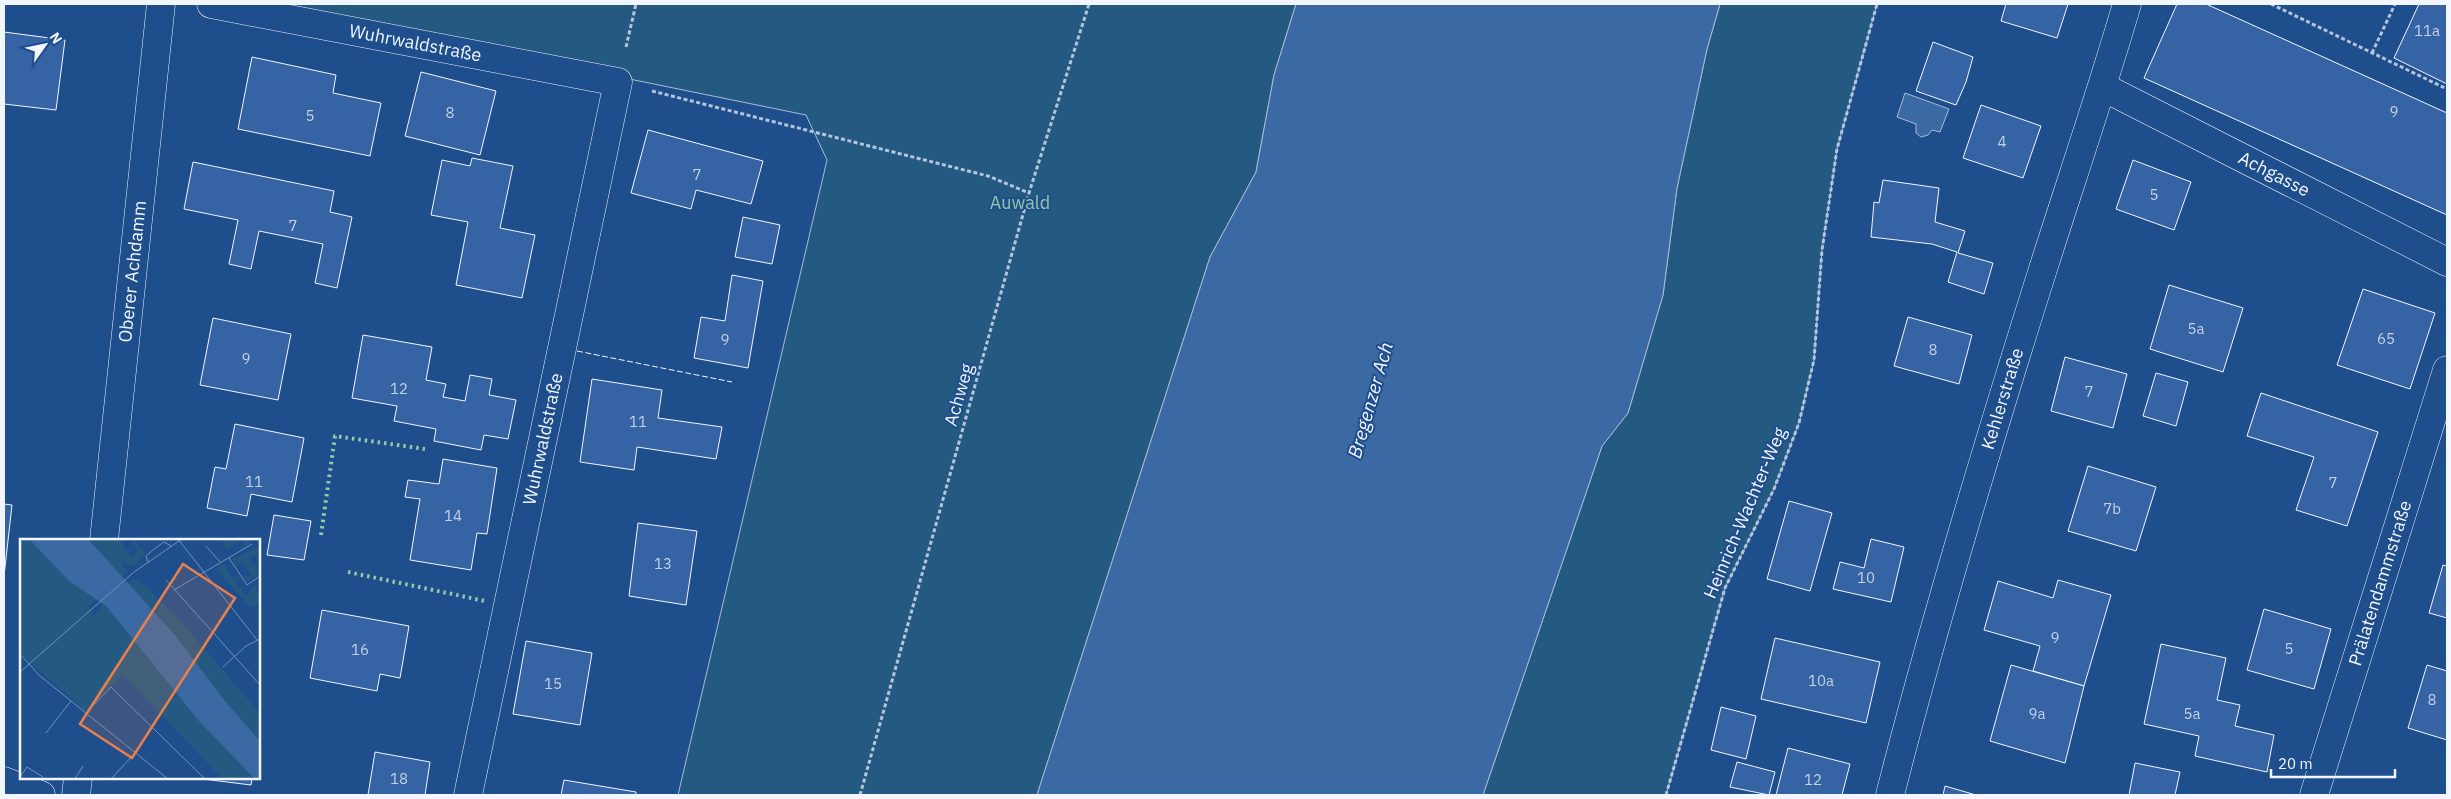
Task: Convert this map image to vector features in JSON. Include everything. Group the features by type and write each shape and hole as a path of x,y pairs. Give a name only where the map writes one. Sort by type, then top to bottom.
{"street":[{"name":"Oberer Achdamm","path":"104,539 161,4"},
{"name":"Wuhrwaldstraße","path":"211,4 618,82 468,795"},
{"name":"Kehlerstraße","path":"1890,795 1918,687 1999,410 2103,87 2126,4"},
{"name":"Achgasse","path":"2103,87 2447,262"},
{"name":"Prälatendammstraße","path":"2314,795 2447,370"},
{"path":"76,795 78,779"},
{"path":"4,781 41,795"}],"path":[{"path":"636,4 618,82 988,176 1029,194"},
{"name":"Achweg","path":"860,795 1029,194 1089,4"},
{"name":"Heinrich-Wachter-Weg","path":"1666,795 1725,588 1774,489 1799,423 1814,360 1822,250 1837,149 1876,4"},
{"path":"2272,4 2447,89"},
{"path":"2372,53 2395,4"}],"green space":[{"name":"Auwald","path":"261,4 1296,4 1274,75 1256,172 1210,257 1037,795 678,795 827,160 806,115"},
{"path":"1720,4 1877,4 1837,149 1822,250 1814,360 1799,423 1774,489 1725,588 1666,795 1483,795 1602,446 1628,413 1663,295 1677,188 1707,49"}],"water":[{"name":"Bregenzer Ach","path":"1296,4 1720,4 1707,49 1677,188 1663,295 1628,413 1602,446 1483,795 1037,795 1210,257 1256,172 1274,75"},
{"path":"1905,93 1949,109 1940,132 1932,130 1928,135 1921,137 1916,133 1916,124 1897,117"}],"building":[{"path":"2006,4 2068,4 2057,38 2001,21"},
{"path":"2177,4 2206,4 2447,113 2447,215 2144,78"},
{"path":"2419,4 2447,4 2447,84 2394,58"},
{"path":"4,32 65,40 56,110 4,104"},
{"path":"1933,42 1973,57 1966,82 1956,105 1916,91"},
{"path":"252,57 336,75 333,93 381,103 370,156 238,129"},
{"path":"421,72 496,91 480,155 405,136"},
{"path":"1981,105 2041,126 2023,178 1963,158"},
{"path":"648,130 763,161 751,204 696,190 691,209 631,193"},
{"path":"472,158 513,166 500,228 535,235 522,298 456,285 468,222 431,215 442,160 470,166"},
{"path":"2133,160 2191,182 2174,230 2116,209"},
{"path":"193,162 334,191 330,212 352,217 337,288 315,283 323,244 259,231 251,269 229,264 238,220 184,209"},
{"path":"1883,180 1939,188 1935,222 1965,231 1958,253 1993,263 1984,294 1948,282 1957,252 1932,244 1871,237 1874,202 1879,203"},
{"path":"743,217 780,225 772,264 735,257"},
{"path":"732,275 763,281 748,368 694,358 701,317 725,321"},
{"path":"2169,285 2243,308 2223,372 2150,349"},
{"path":"2363,289 2435,313 2410,389 2337,365"},
{"path":"1908,317 1972,335 1959,384 1894,366"},
{"path":"213,318 291,334 278,400 200,385"},
{"path":"363,335 432,347 426,380 446,384 443,397 465,401 470,375 492,379 489,395 516,400 508,439 484,435 481,450 434,441 436,429 394,421 397,406 352,398"},
{"path":"2065,357 2127,374 2113,428 2051,411"},
{"path":"2156,373 2188,382 2176,426 2143,416"},
{"path":"592,379 662,390 658,418 722,427 716,459 637,447 634,470 580,462"},
{"path":"2261,393 2378,432 2347,526 2296,510 2314,457 2247,436"},
{"path":"235,424 304,438 292,502 251,494 247,516 207,508 215,467 226,469"},
{"path":"443,459 497,468 487,534 477,533 471,570 410,560 420,499 405,497 408,480 439,484"},
{"path":"2088,466 2156,487 2136,551 2068,531"},
{"path":"1789,501 1832,513 1810,591 1767,579"},
{"path":"4,504 12,505 4,576"},
{"path":"274,515 311,521 304,560 267,555"},
{"path":"638,523 697,531 686,605 629,596"},
{"path":"1871,539 1904,547 1891,602 1833,589 1840,562 1864,568"},
{"path":"2443,565 2447,566 2447,618 2429,613"},
{"path":"2058,580 2111,595 2084,686 2033,671 2040,646 1984,630 1998,581 2053,598"},
{"path":"2264,609 2331,629 2314,689 2247,670"},
{"path":"322,610 409,626 400,678 380,674 377,691 310,678"},
{"path":"1775,638 1880,662 1866,723 1761,699"},
{"path":"526,641 592,653 580,725 513,714"},
{"path":"2161,644 2226,658 2217,700 2240,705 2235,726 2274,735 2267,772 2195,756 2199,736 2144,724"},
{"path":"2011,665 2084,686 2065,763 1990,741"},
{"path":"2427,665 2447,671 2447,740 2408,728"},
{"path":"1721,707 1756,716 1746,759 1711,750"},
{"path":"1788,748 1850,764 1842,795 1776,795"},
{"path":"375,752 430,762 425,795 368,795"},
{"path":"1737,762 1775,772 1769,795 1730,787"},
{"path":"2135,763 2180,772 2175,795 2129,795"},
{"path":"203,779 252,779 251,785"},
{"path":"564,780 636,792 636,795 561,795"},
{"path":"1945,786 1976,795 1943,795"}],"hedge":[{"path":"321,535 335,436 425,449"},
{"path":"348,572 485,601"}],"fence":[{"path":"577,351 732,382"}]}
